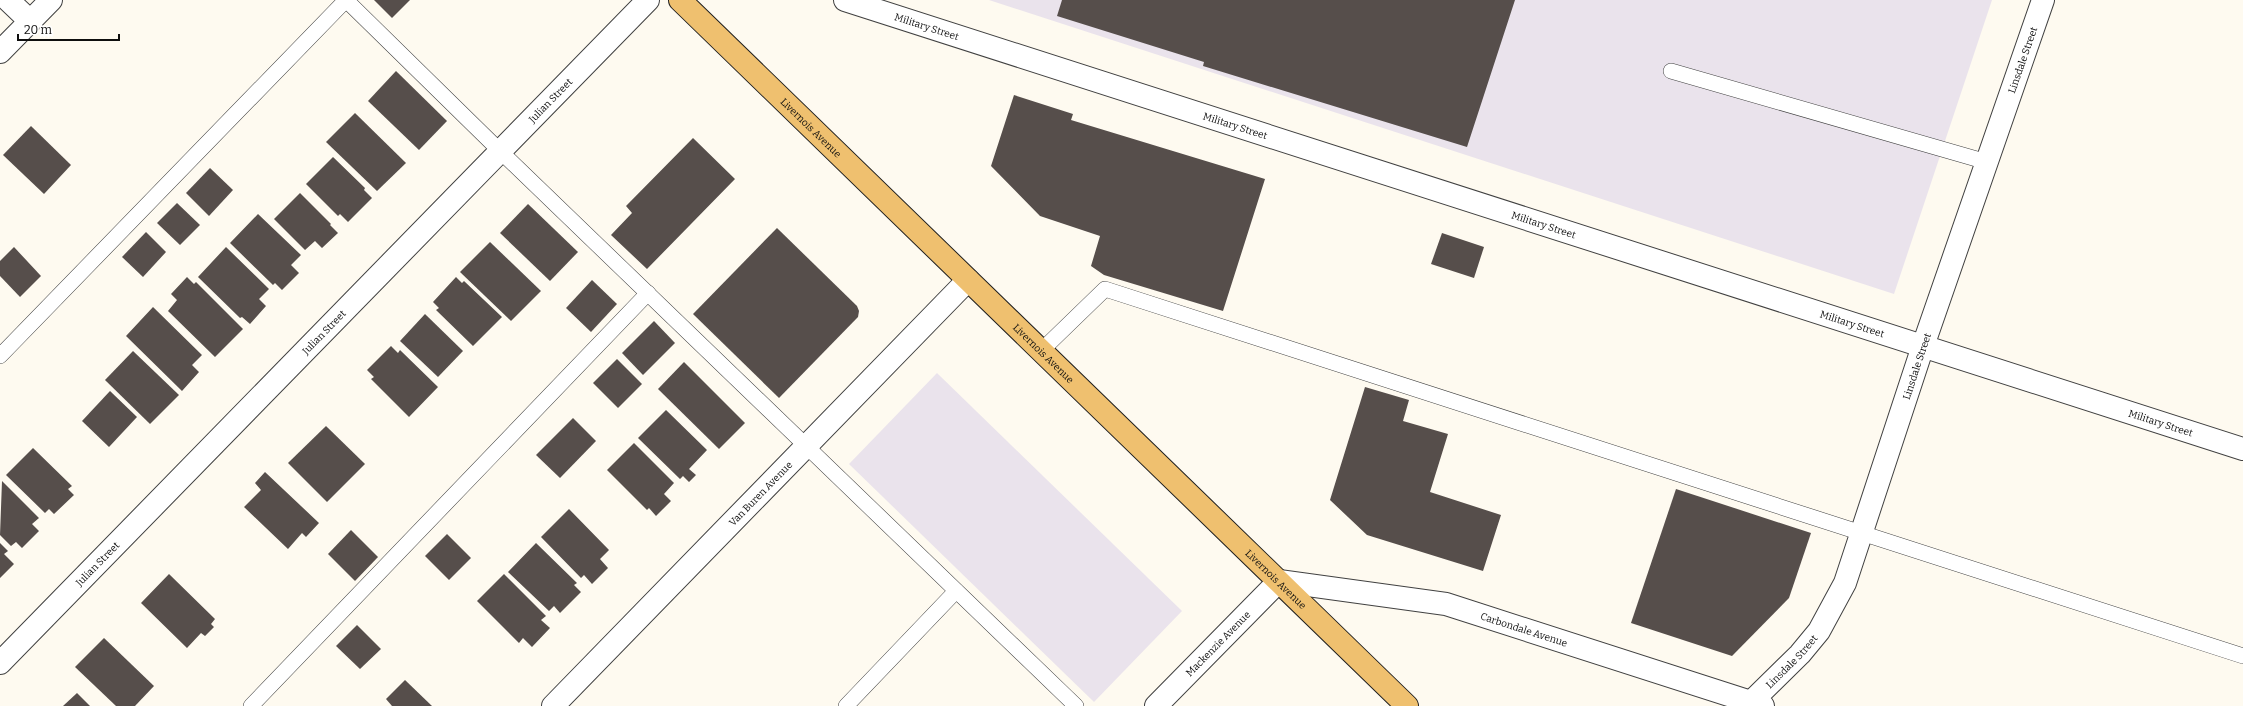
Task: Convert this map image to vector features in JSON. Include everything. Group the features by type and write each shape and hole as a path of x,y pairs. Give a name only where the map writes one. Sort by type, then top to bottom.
{"main road":[{"name":"Livernois Avenue","path":"680,0 1407,706"}],"street":[{"path":"8,0 30,21"},
{"path":"0,52 51,0"},
{"name":"Julian Street","path":"0,664 648,0"},
{"name":"Military Street","path":"845,0 2243,449"},
{"name":"Linsdale Street","path":"1753,705 1819,632 1845,583 1923,346 2042,0"},
{"name":"Van Buren Avenue","path":"553,706 968,280"},
{"name":"Carbondale Avenue","path":"1279,581 1446,604 1753,705"},
{"name":"Mackenzie Avenue","path":"1156,706 1279,581"}],"lane":[{"path":"0,356 346,0 500,151 1076,706"},
{"path":"1671,71 1987,162"},
{"path":"1041,351 1105,289 2243,656"},
{"path":"251,706 648,293"},
{"path":"846,706 956,591"}],"shaded area":[{"path":"989,0 1992,0 1894,294"},
{"path":"937,373 1182,611 1094,702 849,464"}],"building":[{"path":"374,0 410,0 392,18"},
{"path":"1062,0 1515,0 1467,147 1203,66 1204,62 1057,16"},
{"path":"396,71 447,121 419,150 368,101"},
{"path":"1014,95 1073,114 1071,120 1265,179 1223,311 1104,275 1091,266 1100,236 1040,216 991,166"},
{"path":"355,113 406,163 377,191 326,142"},
{"path":"31,126 71,165 44,194 3,155"},
{"path":"693,138 735,179 647,269 611,235 632,213 626,206"},
{"path":"333,157 365,188 364,190 372,198 348,222 340,214 338,216 306,184"},
{"path":"210,168 233,190 209,216 186,193"},
{"path":"300,193 338,233 322,248 315,241 305,250 274,219"},
{"path":"177,203 200,225 180,245 157,223"},
{"path":"528,204 578,252 550,281 500,233"},
{"path":"258,214 301,255 291,265 299,273 282,290 275,283 273,285 230,243"},
{"path":"777,228 857,306 859,311 858,317 779,398 693,314"},
{"path":"146,232 166,252 143,277 122,257"},
{"path":"1442,233 1484,247 1474,278 1431,264"},
{"path":"490,242 541,291 511,321 460,272"},
{"path":"14,247 41,276 20,297 0,276 0,261"},
{"path":"226,247 269,289 259,299 266,306 250,324 242,317 240,318 198,277"},
{"path":"187,277 194,284 196,282 243,329 215,357 168,311 177,300 171,294"},
{"path":"456,277 462,283 464,281 502,317 473,346 436,310 439,308 433,302"},
{"path":"592,280 617,304 591,332 566,308"},
{"path":"153,307 202,355 192,365 199,372 182,391 126,336"},
{"path":"425,314 463,351 438,377 400,341"},
{"path":"654,321 675,343 643,375 622,353"},
{"path":"391,346 398,353 400,350 438,387 409,417 371,379 374,377 367,370"},
{"path":"133,351 179,395 150,424 105,380"},
{"path":"617,359 642,384 618,408 593,383"},
{"path":"684,362 745,423 719,449 658,389"},
{"path":"1365,387 1409,400 1403,421 1448,434 1430,492 1501,515 1483,571 1367,535 1330,500"},
{"path":"110,391 137,417 109,447 82,421"},
{"path":"666,410 707,450 689,469 696,475 689,482 683,476 680,479 638,438"},
{"path":"573,418 596,441 560,478 536,455"},
{"path":"326,426 365,464 327,502 288,463"},
{"path":"634,443 674,483 664,494 671,501 656,516 649,508 647,510 607,470"},
{"path":"33,448 72,486 68,489 74,495 54,514 49,509 45,513 6,475"},
{"path":"265,472 319,523 306,537 302,533 288,549 244,507 261,490 255,483"},
{"path":"2,481 39,518 32,524 39,531 22,548 16,542 11,546 0,535"},
{"path":"1676,489 1811,533 1789,598 1732,656 1631,623"},
{"path":"569,509 609,550 600,559 608,568 592,584 584,575 581,578 541,537"},
{"path":"351,530 378,557 355,581 328,554"},
{"path":"447,534 471,558 449,580 425,556"},
{"path":"0,543 8,551 4,554 14,564 0,578"},
{"path":"536,543 577,583 574,585 581,592 560,613 554,606 549,611 508,572"},
{"path":"169,574 215,619 211,624 214,627 205,636 201,633 187,648 141,603"},
{"path":"504,574 546,616 541,620 550,628 532,647 523,638 519,643 477,601"},
{"path":"357,625 381,649 360,669 336,646"},
{"path":"104,638 154,686 135,706 116,706 75,667"},
{"path":"405,680 432,706 392,706 386,699"},
{"path":"77,693 90,706 63,706"}]}
